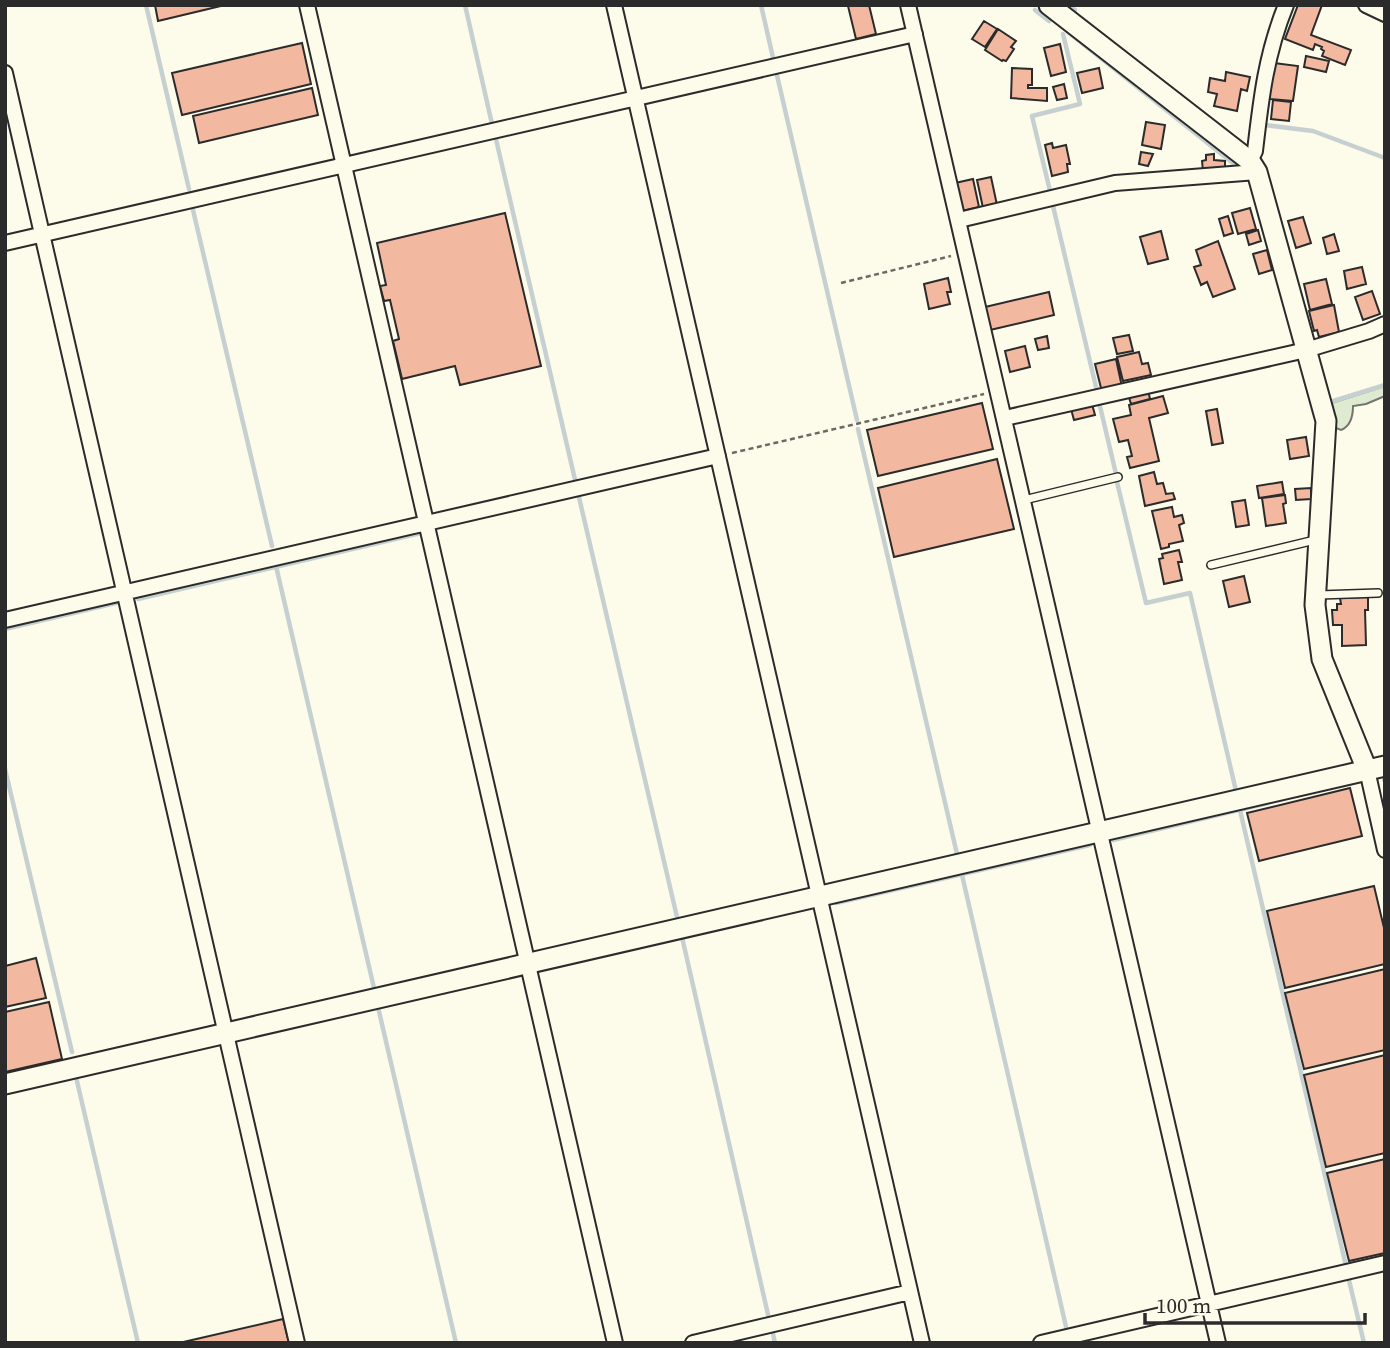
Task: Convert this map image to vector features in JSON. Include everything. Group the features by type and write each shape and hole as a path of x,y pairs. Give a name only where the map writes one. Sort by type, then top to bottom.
{"street":[{"path":"307,5 615,1343"},
{"path":"614,5 922,1343"},
{"path":"908,5 1218,1343"},
{"path":"1049,5 1253,167"},
{"path":"1286,5 1275,33 1263,79 1253,167 1327,431 1316,595 1317,631 1322,659 1376,768 1385,850"},
{"path":"1366,5 1385,14"},
{"path":"5,243 915,34"},
{"path":"5,73 297,1343"},
{"path":"959,220 1115,183 1253,167"},
{"path":"1005,418 1306,350 1385,324"},
{"path":"5,620 718,456"},
{"path":"5,1084 1376,768"},
{"path":"1041,1343 1385,1263"},
{"path":"693,1343 910,1292"}],"lane":[{"path":"1024,500 1118,477"},
{"path":"1211,565 1320,538"},
{"path":"1316,595 1378,593"}],"path":[{"path":"842,283 966,253"},
{"path":"718,456 999,390"}],"green space":[{"path":"1385,386 1385,396 1353,406 1349,423 1341,430 1336,428 1328,404"}],"building":[{"path":"155,5 225,5 158,21"},
{"path":"869,5 876,34 856,39 848,6"},
{"path":"1298,5 1322,5 1311,35 1351,50 1345,65 1322,56 1322,47 1315,44 1313,50 1285,39"},
{"path":"984,21 997,29 985,47 972,39"},
{"path":"998,29 1016,41 1006,61 985,50"},
{"path":"302,43 311,84 182,115 172,73"},
{"path":"1060,44 1066,72 1051,76 1044,48"},
{"path":"1306,56 1329,61 1326,72 1304,67"},
{"path":"1274,63 1298,66 1293,101 1269,99"},
{"path":"1012,68 1032,69 1032,85 1028,85 1028,88 1047,88 1047,101 1011,98"},
{"path":"1099,68 1103,88 1082,93 1077,73"},
{"path":"1226,72 1250,77 1247,91 1241,89 1237,111 1214,106 1217,94 1208,92 1210,78 1225,81"},
{"path":"1064,84 1067,98 1057,100 1053,87"},
{"path":"312,88 318,115 199,143 193,116"},
{"path":"1273,100 1291,102 1289,121 1271,119"},
{"path":"1146,122 1165,125 1161,149 1142,145"},
{"path":"1052,143 1053,148 1066,145 1070,164 1067,164 1068,172 1052,176 1045,145"},
{"path":"1141,152 1153,154 1148,166 1139,164"},
{"path":"1214,154 1214,160 1225,161 1225,170 1203,171 1202,161 1206,160 1206,155"},
{"path":"991,177 997,205 983,208 977,180"},
{"path":"973,179 979,207 962,211 955,183"},
{"path":"1250,208 1256,229 1238,234 1232,213"},
{"path":"505,213 541,366 460,385 455,366 402,379 393,341 399,339 390,300 384,301 380,286 386,285 377,243"},
{"path":"1228,216 1233,233 1224,236 1219,219"},
{"path":"1303,217 1311,243 1296,248 1288,221"},
{"path":"1258,230 1261,241 1249,245 1246,234"},
{"path":"1161,231 1168,259 1148,264 1140,237"},
{"path":"1334,234 1339,251 1327,254 1323,238"},
{"path":"1218,241 1235,289 1213,297 1207,282 1201,285 1194,267 1201,265 1196,250"},
{"path":"1267,250 1272,270 1259,274 1253,254"},
{"path":"1362,267 1366,284 1347,289 1344,271"},
{"path":"948,278 950,304 929,309 924,284"},
{"path":"1326,279 1332,304 1310,310 1304,284"},
{"path":"1372,291 1380,314 1363,320 1355,297"},
{"path":"1049,292 1054,315 990,330 985,307"},
{"path":"1334,305 1339,332 1319,337 1317,330 1314,331 1309,311"},
{"path":"1129,335 1133,351 1117,354 1113,338"},
{"path":"1047,336 1049,348 1038,350 1035,339"},
{"path":"1025,346 1030,367 1010,372 1005,351"},
{"path":"1139,352 1142,364 1148,363 1151,375 1123,381 1117,357"},
{"path":"1116,359 1122,387 1102,392 1095,364"},
{"path":"1148,390 1150,399 1131,404 1128,394"},
{"path":"1163,396 1168,413 1149,418 1159,461 1130,468 1127,457 1132,456 1128,440 1119,442 1113,419 1131,415 1129,405"},
{"path":"982,403 993,449 878,476 867,430"},
{"path":"1092,404 1095,415 1074,420 1071,409"},
{"path":"1217,409 1223,443 1212,445 1206,411"},
{"path":"1306,437 1309,456 1290,459 1287,440"},
{"path":"997,459 1014,529 894,557 878,488"},
{"path":"1154,472 1157,484 1163,483 1166,494 1173,493 1175,499 1145,506 1139,476"},
{"path":"1282,482 1284,494 1259,498 1257,486"},
{"path":"1311,488 1311,499 1296,500 1295,489"},
{"path":"1285,495 1286,503 1283,504 1286,523 1266,526 1262,498"},
{"path":"1245,500 1249,525 1236,527 1232,502"},
{"path":"1172,507 1174,517 1182,515 1184,523 1179,525 1183,541 1161,549 1152,511"},
{"path":"1179,550 1182,562 1178,562 1182,580 1164,584 1159,559 1163,558 1162,554"},
{"path":"1244,576 1250,602 1229,607 1223,581"},
{"path":"1368,597 1368,610 1365,610 1366,645 1342,646 1342,625 1333,625 1332,610 1337,610 1337,604 1341,604 1340,598"},
{"path":"1350,788 1362,836 1259,861 1247,813"},
{"path":"1374,886 1385,932 1385,964 1285,988 1267,911"},
{"path":"36,958 46,998 5,1007 5,966"},
{"path":"1385,969 1385,1050 1304,1069 1285,993"},
{"path":"49,1002 62,1059 5,1072 5,1012"},
{"path":"1385,1055 1385,1153 1326,1167 1304,1075"},
{"path":"1385,1159 1385,1253 1349,1261 1327,1173"},
{"path":"283,1319 289,1343 179,1343"}],"waterway":[{"path":"146,5 189,189"},
{"path":"465,5 492,124"},
{"path":"761,5 774,62"},
{"path":"1069,5 1075,10"},
{"path":"1035,10 1049,21"},
{"path":"1068,32 1239,168"},
{"path":"1050,191 1032,116 1080,104 1063,34"},
{"path":"776,71 857,420"},
{"path":"1265,125 1313,131 1385,158"},
{"path":"495,135 576,484"},
{"path":"1053,206 1097,391"},
{"path":"193,210 272,546"},
{"path":"1330,402 1385,385"},
{"path":"1099,402 1116,474"},
{"path":"858,429 957,854"},
{"path":"1117,482 1146,603 1190,593 1236,791"},
{"path":"578,493 677,917"},
{"path":"138,599 421,533"},
{"path":"276,566 374,988"},
{"path":"5,629 116,603"},
{"path":"5,769 72,1052"},
{"path":"1113,840 1268,803"},
{"path":"1240,810 1346,1266"},
{"path":"836,903 1090,845"},
{"path":"962,875 1067,1331"},
{"path":"682,937 769,1319"},
{"path":"378,1007 456,1343"},
{"path":"76,1077 138,1343"},
{"path":"1348,1276 1364,1343"},
{"path":"772,1329 775,1343"}]}
